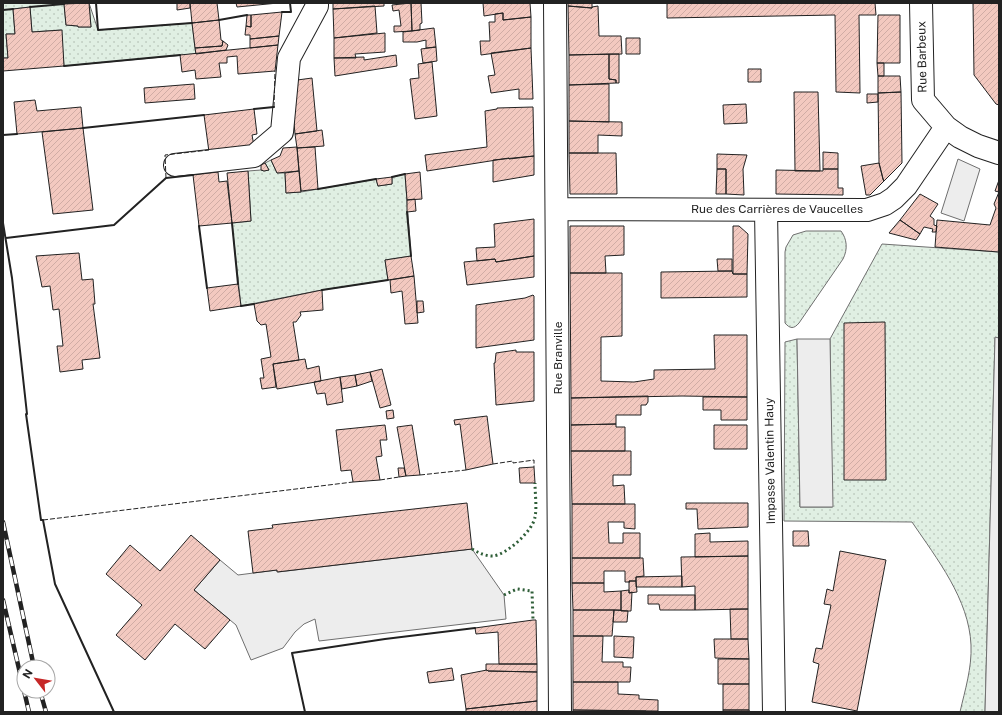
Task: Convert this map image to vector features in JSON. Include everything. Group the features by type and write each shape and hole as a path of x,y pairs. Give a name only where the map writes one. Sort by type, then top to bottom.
{"street":[{"path":"175,165 254,156 282,132 289,58 317,6 317,3"},
{"name":"Rue Branville","path":"555,3 560,712"},
{"name":"Rue Barbeux","path":"921,3 923,100 946,127"},
{"path":"946,127 960,137 978,146 999,153"},
{"name":"Rue des Carrières de Vaucelles","path":"557,209 867,210 885,204 894,198 906,186 946,127"},
{"name":"Impasse Valentin Hauy","path":"766,210 774,712"}],"green space":[{"path":"3,3 84,3 64,4 66,25 91,27 89,3 98,30 192,23 196,54 64,66 61,30 32,32 30,7 13,9 15,34 6,34 8,58 3,58"},
{"path":"271,160 277,173 285,173 286,193 301,192 376,179 378,186 392,184 392,177 405,174 411,256 385,260 388,280 322,290 241,306 232,223 251,221 248,171 269,170 265,163"},
{"path":"806,231 841,231 846,241 846,252 843,259 799,323 792,328 785,323 785,252 786,247 793,235"},
{"path":"882,244 999,252 999,338 995,338 985,712 960,712 968,679 971,654 969,628 958,596 950,580 912,522 784,521 785,342 797,339 800,507 832,507 830,339"}],"shaded area":[{"path":"958,159 980,169 964,221 941,213"},
{"path":"995,337 999,338 999,712 985,712"},
{"path":"797,339 830,339 833,507 800,507"},
{"path":"472,549 504,595 506,619 319,641 315,619 304,624 295,632 283,648 251,660 236,625 194,590 220,560 238,575 277,570 278,572"}],"building":[{"path":"89,3 91,27 66,25 64,4"},
{"path":"177,3 190,3 190,8 177,10"},
{"path":"190,3 217,3 219,20 192,23"},
{"path":"236,3 278,3 237,7"},
{"path":"333,3 384,3 384,6 333,9"},
{"path":"411,3 421,3 422,23 420,24 420,30 412,31"},
{"path":"411,3 412,31 394,32 394,26 401,26 399,10 393,11 392,5"},
{"path":"483,3 530,3 531,17 503,20 503,13 484,16"},
{"path":"568,3 592,3 592,8 568,6"},
{"path":"667,3 875,3 876,15 859,15 860,93 836,92 835,15 667,18"},
{"path":"973,3 999,3 999,105 996,104 974,75"},
{"path":"375,6 377,33 334,38 333,9"},
{"path":"568,6 592,8 598,6 599,36 621,36 622,54 569,55"},
{"path":"30,7 32,32 62,30 64,66 3,71 3,58 8,58 6,34 15,34 13,9"},
{"path":"282,12 279,36 250,39 250,35 245,35 246,26 251,27 251,15"},
{"path":"503,13 503,20 531,17 531,48 481,55 480,41 490,41 489,22 495,22 495,14"},
{"path":"247,15 251,15 251,27 246,26"},
{"path":"878,15 900,15 900,63 877,63"},
{"path":"219,20 221,40 223,41 222,46 195,48 192,23"},
{"path":"434,28 436,47 426,48 426,40 417,42 403,42 403,32"},
{"path":"385,33 385,52 355,54 356,58 334,58 334,38"},
{"path":"279,36 278,45 250,48 250,39"},
{"path":"626,38 640,38 640,54 626,54"},
{"path":"223,41 228,45 226,50 196,54 195,48 222,46"},
{"path":"278,45 275,71 238,74 237,56 227,57 227,63 219,63 221,77 196,79 195,70 182,72 180,55"},
{"path":"436,47 437,61 423,63 421,49"},
{"path":"531,48 533,99 519,99 519,89 491,93 488,76 495,75 491,53"},
{"path":"609,54 619,54 619,83 616,83 616,80 609,79"},
{"path":"609,54 609,79 616,80 616,83 569,85 569,55"},
{"path":"396,55 397,66 335,76 334,58 364,57 364,60"},
{"path":"432,62 437,116 415,119 410,79 419,78 418,64"},
{"path":"877,63 884,63 884,76 878,76"},
{"path":"748,69 761,69 761,82 748,82"},
{"path":"878,76 900,76 901,92 878,93"},
{"path":"312,78 317,131 295,134 290,81"},
{"path":"194,84 195,99 145,103 144,88"},
{"path":"609,84 609,122 569,121 569,85"},
{"path":"794,92 818,92 820,171 795,171"},
{"path":"901,92 902,163 884,181 879,163 878,93"},
{"path":"867,94 878,94 878,102 867,103"},
{"path":"35,100 37,111 81,107 83,128 17,134 14,102"},
{"path":"746,104 747,123 724,124 723,105"},
{"path":"533,107 534,156 509,158 427,171 425,155 487,147 485,111 497,108"},
{"path":"254,109 257,134 252,135 254,146 209,152 204,115"},
{"path":"569,121 622,122 622,136 598,135 598,153 569,153"},
{"path":"83,128 93,210 53,214 42,132"},
{"path":"322,130 324,146 297,148 295,134"},
{"path":"297,147 299,171 277,173 271,160 280,156 283,148"},
{"path":"315,147 318,189 301,191 297,148"},
{"path":"823,152 838,153 838,169 823,169"},
{"path":"569,153 616,153 617,194 570,194"},
{"path":"717,154 747,155 743,169 744,195 726,194 726,169 717,169"},
{"path":"534,156 534,175 493,182 493,160"},
{"path":"265,163 269,170 261,170 261,165"},
{"path":"879,163 884,181 870,195 866,195 861,166"},
{"path":"717,169 726,169 726,194 716,194"},
{"path":"823,169 838,169 838,188 843,188 843,195 776,194 776,170 823,171"},
{"path":"248,171 251,221 232,223 227,173"},
{"path":"299,171 301,192 286,193 285,173"},
{"path":"218,172 219,182 227,181 232,223 199,226 193,175"},
{"path":"420,172 422,199 407,200 405,174"},
{"path":"392,177 392,184 378,186 376,179"},
{"path":"999,180 999,192 995,191"},
{"path":"999,192 999,252 935,247 937,220 990,225 996,208 994,204"},
{"path":"920,194 938,204 930,216 934,219 934,225 937,226 936,232 932,232 933,229 924,227 920,234 900,220"},
{"path":"415,199 416,211 407,212 407,200"},
{"path":"534,219 534,256 496,262 495,259 477,261 476,248 495,247 494,224"},
{"path":"900,220 920,234 916,240 889,233"},
{"path":"570,226 624,226 624,255 605,256 606,273 570,273"},
{"path":"733,226 739,226 748,234 747,274 733,274"},
{"path":"79,253 82,280 93,279 95,304 93,304 100,358 82,360 83,369 60,372 57,346 63,346 59,309 53,310 50,286 42,287 36,256"},
{"path":"411,256 414,276 388,280 385,260"},
{"path":"534,256 534,277 467,285 464,262 495,259 496,262"},
{"path":"717,259 732,259 732,271 718,271"},
{"path":"732,271 733,274 747,274 747,297 661,298 661,272"},
{"path":"570,273 622,273 622,336 601,337 601,381 634,382 654,379 654,370 715,369 714,335 747,335 747,397 682,396 571,398"},
{"path":"414,276 418,323 405,324 402,291 391,293 390,280"},
{"path":"238,284 241,306 210,311 207,288"},
{"path":"322,290 323,310 300,312 301,315 296,322 293,322 299,360 273,364 276,387 262,389 260,378 264,378 261,359 271,357 266,324 261,325 257,321 254,304"},
{"path":"533,295 534,340 476,348 476,305 525,298"},
{"path":"417,301 423,301 424,312 417,313"},
{"path":"885,322 886,480 844,480 844,323"},
{"path":"516,350 516,352 534,352 534,401 496,405 494,363 496,353"},
{"path":"305,359 307,369 319,366 321,381 277,389 273,364"},
{"path":"382,369 391,405 380,408 370,372"},
{"path":"370,372 372,381 357,386 355,375"},
{"path":"355,375 357,386 342,389 340,377"},
{"path":"340,377 343,402 327,405 325,393 317,394 314,382"},
{"path":"648,396 648,402 646,405 641,405 641,415 616,415 616,424 571,425 571,398"},
{"path":"703,397 747,397 747,420 721,420 721,410 703,410"},
{"path":"393,410 394,418 387,419 386,411"},
{"path":"487,416 493,464 466,470 460,424 455,425 454,420"},
{"path":"616,424 616,427 625,427 625,451 571,451 571,425"},
{"path":"385,425 387,440 380,440 382,456 376,457 380,480 353,482 351,470 341,471 336,430"},
{"path":"412,425 420,475 406,476 397,427"},
{"path":"714,425 747,425 747,449 714,449"},
{"path":"571,451 631,451 631,475 613,475 613,486 624,485 625,504 572,504"},
{"path":"534,467 535,483 520,483 519,468"},
{"path":"398,468 404,468 406,476 399,477"},
{"path":"467,503 472,549 277,572 277,570 253,573 248,531 273,528 272,525"},
{"path":"686,503 748,503 748,527 698,529 697,509 686,509"},
{"path":"572,504 635,504 635,529 624,528 624,522 608,522 609,543 623,543 623,533 640,533 640,558 572,558"},
{"path":"793,531 808,531 809,546 793,546"},
{"path":"710,533 710,542 748,541 748,556 695,557 695,534"},
{"path":"191,535 220,560 194,590 230,620 205,649 175,624 145,660 116,635 142,605 106,574 130,545 160,571"},
{"path":"840,551 886,560 857,711 812,702 819,664 813,662 816,648 822,649 831,605 824,604 827,589 833,591"},
{"path":"748,556 748,609 695,610 695,586 682,587 681,557"},
{"path":"572,558 643,558 644,576 636,577 636,581 625,582 625,571 604,571 604,583 572,583"},
{"path":"682,576 682,587 636,587 636,577"},
{"path":"629,581 636,581 637,592 629,593"},
{"path":"572,583 604,583 604,592 621,591 621,610 573,610"},
{"path":"629,590 629,593 632,592 631,611 621,611 621,591"},
{"path":"648,595 695,595 695,610 660,610 659,604 648,604"},
{"path":"730,609 748,609 748,639 731,639"},
{"path":"573,610 614,610 612,636 573,636"},
{"path":"614,610 628,611 627,622 613,622"},
{"path":"536,620 537,664 499,664 498,632 476,634 475,628"},
{"path":"573,636 603,636 602,662 623,662 623,667 631,667 630,682 573,682"},
{"path":"614,636 634,637 633,658 614,657"},
{"path":"714,639 748,639 749,659 715,658"},
{"path":"718,659 749,659 749,684 718,684"},
{"path":"486,664 537,664 537,672 488,671 486,670"},
{"path":"452,668 454,680 429,683 427,672"},
{"path":"487,670 537,672 537,701 466,709 461,675"},
{"path":"573,682 618,682 618,694 639,695 639,699 658,700 658,711 573,710"},
{"path":"723,684 749,684 749,710 723,710"},
{"path":"537,701 537,712 466,712 466,709"},
{"path":"573,710 646,711 646,712 573,712"},
{"path":"723,710 749,710 750,712 723,712"}],"railway":[{"path":"3,522 32,659"},
{"path":"3,600 29,712"},
{"path":"42,699 46,712"}],"hedge":[{"path":"472,549 487,555 498,555 511,547 524,535 533,523 535,517 535,483"},
{"path":"504,595 517,589 532,591 533,620"}],"fence":[{"path":"274,107 275,71"},
{"path":"166,178 165,155 209,150"},
{"path":"493,464 534,460 534,467"},
{"path":"420,475 466,470"},
{"path":"380,480 399,477"},
{"path":"43,520 353,482"}],"wall":[{"path":"96,3 98,30 192,23"},
{"path":"282,12 291,12 290,3"},
{"path":"30,7 64,4"},
{"path":"3,10 13,9"},
{"path":"219,20 247,15"},
{"path":"64,66 180,55"},
{"path":"254,109 274,107"},
{"path":"83,128 204,115"},
{"path":"3,135 17,134"},
{"path":"392,177 405,174"},
{"path":"6,238 114,225 166,178 193,175"},
{"path":"318,189 376,179"},
{"path":"407,212 411,256"},
{"path":"3,223 12,278 26,414 41,520 43,520 55,584 114,712"},
{"path":"232,223 238,284"},
{"path":"199,226 207,288"},
{"path":"322,290 388,280"},
{"path":"241,306 254,304"},
{"path":"305,712 292,653 385,639 475,628"}]}
